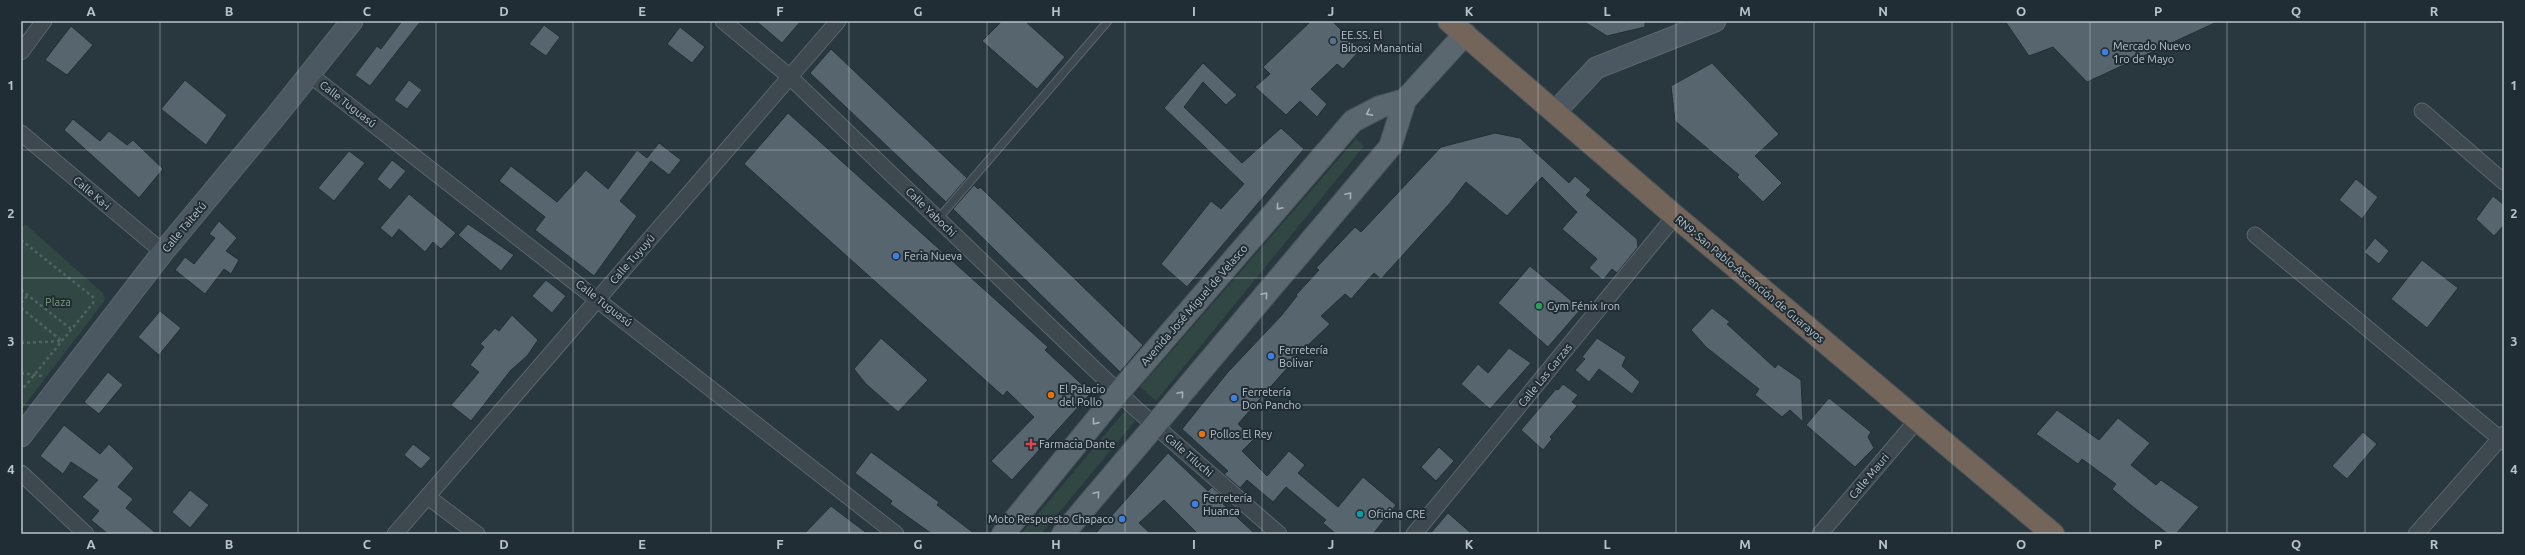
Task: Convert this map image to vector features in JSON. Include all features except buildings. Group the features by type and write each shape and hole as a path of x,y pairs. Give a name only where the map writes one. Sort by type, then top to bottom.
{"highway":[{"name":"RN9: San Pablo-Ascención de Guarayos","path":"1457,27 1556,111 1675,216 2053,534"}],"main road":[{"path":"1063,534 1390,147 1405,100 1457,27"},
{"name":"Avenida José Miguel de Velasco","path":"1003,534 1119,392 1353,121 1380,107 1405,100"}],"street":[{"path":"21,52 44,21"},
{"name":"Calle Taitetú","path":"21,436 163,252 352,21"},
{"name":"Calle Yabochi","path":"723,21 790,77 1136,408"},
{"name":"Calle Tuyuyú","path":"395,534 838,21"},
{"path":"1556,111 1596,68 1715,21"},
{"name":"Calle Tuguasú","path":"309,74 598,298 896,534"},
{"path":"2422,111 2504,182"},
{"name":"Calle Ka-i","path":"21,133 163,252"},
{"name":"Calle Las Garzas","path":"1414,534 1675,216"},
{"path":"2255,235 2503,438 2416,534"},
{"name":"Calle Tiluchi","path":"1136,408 1279,534"},
{"name":"Calle Mauri","path":"1820,534 1918,419"},
{"path":"21,473 86,534"},
{"path":"428,497 477,534"}],"lane":[{"path":"938,219 1108,21"}],"path":[{"path":"21,240 93,297 93,302 21,390"},
{"path":"21,290 71,329"},
{"path":"21,303 28,295"},
{"path":"21,308 62,341"},
{"path":"21,343 62,341"},
{"path":"21,373 34,375"}],"green space":[{"path":"1356,139 1364,146 1156,401 1140,387"},
{"name":"Plaza","path":"25,224 103,293 105,300 21,410 21,229"},
{"path":"1125,411 1135,421 1041,534 1021,534"}],"place":[{"name":"EE.SS. El Bibosi Manantial","path":"1333,41"},
{"name":"Mercado Nuevo 1ro de Mayo","path":"2105,52"},
{"name":"Feria Nueva","path":"896,256"},
{"name":"Gym Fénix Iron","path":"1539,306"},
{"name":"Ferretería Bolivar","path":"1271,356"},
{"name":"El Palacio del Pollo","path":"1051,395"},
{"name":"Ferretería Don Pancho","path":"1234,398"},
{"name":"Pollos El Rey","path":"1202,434"},
{"name":"Farmacia Dante","path":"1031,444"},
{"name":"Ferretería Huanca","path":"1195,504"},
{"name":"Oficina CRE","path":"1360,514"},
{"name":"Moto Respuesto Chapaco","path":"1122,519"}]}
